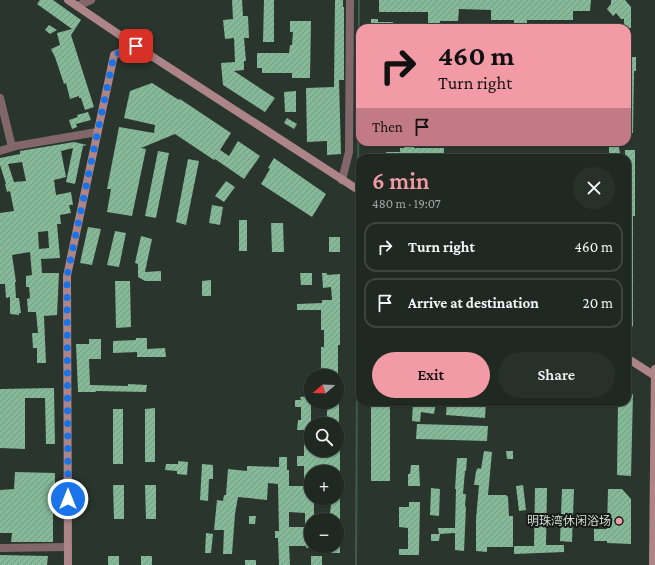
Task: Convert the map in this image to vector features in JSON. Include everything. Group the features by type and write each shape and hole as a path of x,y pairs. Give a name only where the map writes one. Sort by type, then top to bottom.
{"street":[{"path":"68,0 136,46 356,188"},
{"path":"77,6 91,0"},
{"path":"342,180 349,152 350,0"},
{"path":"68,565 67,276 114,55 136,46"},
{"path":"0,98 12,147"},
{"path":"0,151 12,147 97,132"},
{"path":"631,361 655,376"},
{"path":"653,565 655,369"},
{"path":"0,548 68,547"}],"building":[{"path":"40,0 53,0 81,20 71,35 94,107 85,110 79,96 70,99 66,83 64,84 51,49 60,45 57,33 72,29 37,4"},
{"path":"232,0 242,0 243,16 248,16 249,38 244,38 246,61 244,61 244,70 234,71 275,98 265,112 223,85 221,63 235,62 234,38 225,39 223,20 233,19"},
{"path":"264,0 274,0 274,42 263,42"},
{"path":"335,0 343,0 344,7 344,80 339,80 341,154 327,155 327,141 307,142 306,88 334,87"},
{"path":"379,0 591,0 590,11 573,11 573,20 527,20 527,24 514,24 514,20 491,20 491,10 459,9 458,21 440,21 440,23 428,23 428,12 379,12"},
{"path":"611,0 625,0 631,7 631,24 624,24 624,19 621,19 616,13 613,16 607,9 611,4"},
{"path":"371,19 378,19 378,22 393,22 393,24 371,24"},
{"path":"290,21 311,21 310,78 292,78 292,73 262,73 262,68 257,68 257,53 289,53 290,45 292,45 293,32 290,32"},
{"path":"49,25 57,30 50,34 45,30"},
{"path":"631,57 636,57 636,71 634,71 633,133 631,133"},
{"path":"152,83 179,100 180,99 231,133 220,150 229,156 238,141 260,156 244,179 175,134 141,148 146,149 132,216 107,212 111,189 107,189 119,127 154,133 155,125 124,118 130,91"},
{"path":"296,91 296,112 285,112 284,92"},
{"path":"88,112 91,120 76,124 77,127 72,129 69,120 78,117 77,115"},
{"path":"287,118 297,124 294,129 284,123"},
{"path":"74,142 87,145 83,146 75,184 66,182 73,148 61,151 66,177 54,180 56,195 71,192 73,205 69,205 71,213 60,215 61,224 57,224 60,258 41,259 42,273 59,273 57,315 44,316 46,363 37,363 37,348 33,348 32,333 38,333 36,312 28,312 27,299 30,298 29,287 26,287 26,276 32,275 30,252 12,255 16,282 16,298 19,298 21,313 19,313 19,315 10,314 10,297 6,298 5,284 0,284 0,213 14,211 10,191 7,192 0,165 0,158 20,154 20,151","holes":["22,162 26,181 14,182 8,164","48,231 49,248 39,249 38,232"]},
{"path":"404,146 414,146 414,148 444,148 444,154 386,154 386,152 400,152 400,148 404,148"},
{"path":"609,147 619,147 620,154 609,154"},
{"path":"625,150 635,150 635,216 633,216 633,325 631,331 631,154 625,154"},
{"path":"158,151 169,153 156,218 145,216"},
{"path":"274,158 326,194 312,217 261,184 270,169 268,168"},
{"path":"188,159 199,161 186,225 176,222"},
{"path":"226,181 235,187 224,202 215,196"},
{"path":"212,205 223,207 220,225 209,223"},
{"path":"239,220 247,220 247,251 239,251"},
{"path":"271,223 283,223 284,252 272,252"},
{"path":"88,227 101,229 92,265 80,263"},
{"path":"115,231 126,233 119,267 107,265"},
{"path":"141,236 152,239 145,272 161,271 161,281 145,281 138,277 138,264 135,263"},
{"path":"329,237 340,237 340,252 329,252"},
{"path":"300,273 312,273 312,285 301,285"},
{"path":"322,273 327,273 327,275 340,274 340,345 338,345 338,369 321,369 321,347 324,347 324,330 321,330 321,310 297,310 297,304 322,303 322,300 332,300 331,287 323,288"},
{"path":"211,280 211,296 202,296 202,281"},
{"path":"115,281 130,281 131,327 116,328"},
{"path":"136,338 147,338 147,349 165,348 166,357 137,357 137,352 113,353 113,341 136,340"},
{"path":"89,339 101,339 101,359 89,359 90,385 147,385 146,392 78,392 76,344 89,344"},
{"path":"54,388 55,444 46,444 45,398 25,398 25,449 0,448 0,389"},
{"path":"631,391 633,395 631,476 617,475 618,406 631,406"},
{"path":"300,397 304,397 304,409 311,409 311,417 304,417 304,430 297,430 298,420 301,420 301,407 295,407 295,400 301,400"},
{"path":"371,406 390,406 390,481 371,481"},
{"path":"413,406 435,406 434,414 421,412 420,422 412,421"},
{"path":"447,406 486,406 485,418 446,415"},
{"path":"155,408 155,462 145,462 145,409"},
{"path":"113,409 123,409 123,464 113,464"},
{"path":"327,409 339,409 339,417 327,417"},
{"path":"417,424 488,426 487,441 416,439"},
{"path":"484,451 492,452 488,495 506,495 508,497 509,516 513,516 513,547 487,547 487,552 476,551 476,519 479,485 474,485 476,471 478,468 481,469"},
{"path":"506,451 513,451 513,459 507,459"},
{"path":"297,456 340,457 340,465 297,466"},
{"path":"279,457 287,457 289,486 304,486 304,505 314,505 314,513 289,512 289,527 304,527 304,546 289,546 290,565 279,565 278,538 275,538 275,531 279,531 278,484 268,483 267,500 238,497 235,514 232,554 223,554 224,530 214,530 217,500 223,501 224,495 226,495 228,469 247,471 247,466 279,467"},
{"path":"457,458 467,458 463,494 466,494 464,551 455,550 455,533 439,534 438,528 455,528"},
{"path":"178,461 188,462 187,475 177,474 177,471 165,470 166,464 178,464"},
{"path":"202,464 213,465 213,479 209,479 208,501 200,500"},
{"path":"411,465 419,465 420,486 408,486 408,474 410,474"},
{"path":"15,472 55,473 55,487 53,487 53,542 11,542 12,533 0,533 0,490 14,489"},
{"path":"113,485 124,485 124,519 114,519"},
{"path":"145,485 156,485 156,519 146,519"},
{"path":"523,485 526,510 519,511 516,486"},
{"path":"431,488 440,489 439,516 430,515"},
{"path":"535,488 547,488 546,545 564,545 564,552 514,554 514,546 534,546"},
{"path":"562,489 574,489 572,542 560,541"},
{"name":"明珠湾休闲浴场","path":"608,489 622,489 631,499 631,544 594,541 594,529 607,529"},
{"path":"409,502 420,502 419,555 399,555 399,549 408,549 408,528 399,527 399,507 409,507"},
{"path":"331,505 340,505 340,513 330,513"},
{"path":"249,516 256,516 255,524 249,524"},
{"path":"206,533 213,534 211,553 205,553"},
{"path":"431,534 440,534 439,541 431,541"},
{"path":"0,555 48,556 47,565 0,565"},
{"path":"108,556 119,556 119,565 108,565"},
{"path":"141,556 152,556 152,565 141,565"},
{"path":"311,556 322,556 322,565 311,565"},
{"path":"245,560 256,560 256,565 245,565"}],"waterway":[{"path":"359,0 359,24"},
{"path":"358,146 358,154"},
{"path":"356,565 357,406"}],"place":[{"name":"明珠湾休闲浴场","path":"619,521"}],"route":[{"path":"68,499 67,276 114,55 136,46"}]}
